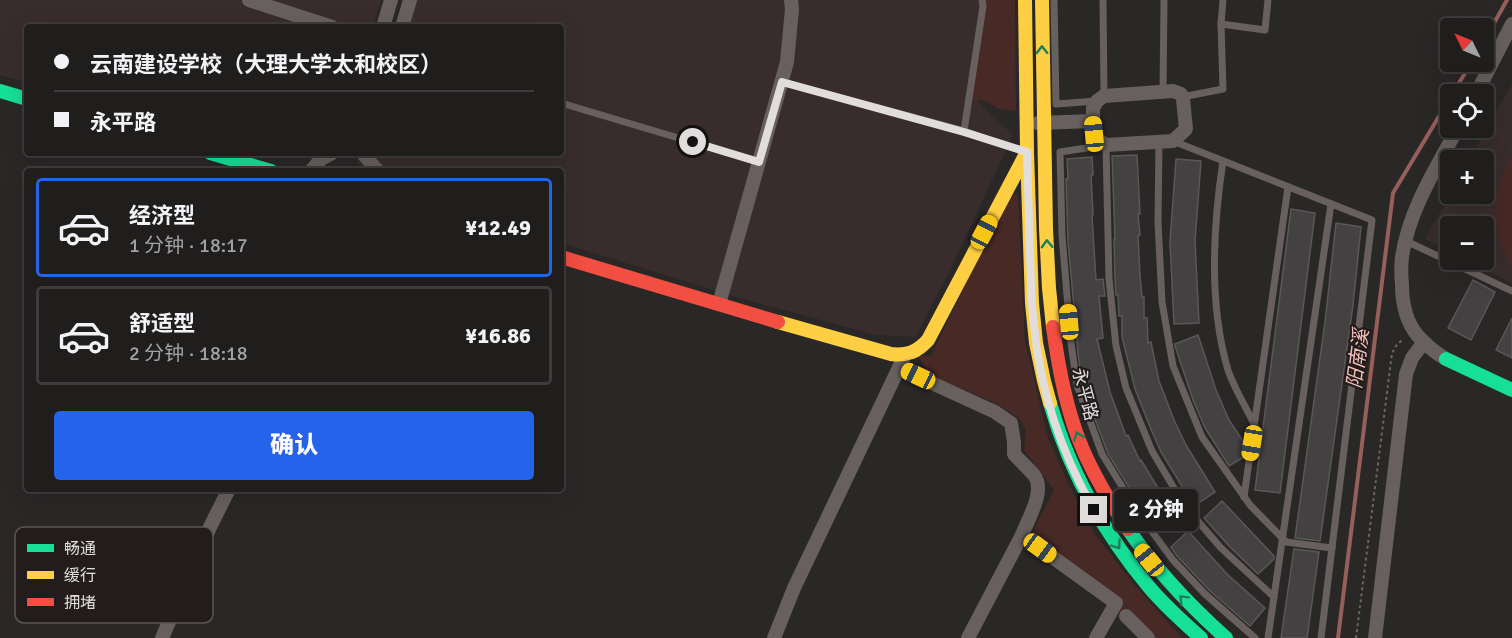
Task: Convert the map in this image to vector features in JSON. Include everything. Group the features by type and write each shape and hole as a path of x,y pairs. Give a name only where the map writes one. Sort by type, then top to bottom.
{"main road":[{"name":"永平路","path":"1025,0 1026,122 1034,327 1048,399 1056,428 1085,494 1104,527 1149,587 1201,638"},
{"name":"永平路","path":"1042,0 1043,123 1049,295 1063,389 1076,433 1089,463 1139,548 1177,593 1226,638"},
{"path":"0,91 24,98"},
{"path":"564,258 888,354 902,361 928,340 1027,152"},
{"path":"220,156 260,168"},
{"path":"1446,359 1512,390"}],"street":[{"path":"249,0 323,24"},
{"path":"384,24 391,0"},
{"path":"403,24 410,0"},
{"path":"719,304 787,62 791,0"},
{"path":"1481,84 1512,24"},
{"path":"1173,91 1182,97 1186,129 1166,142 1106,145 1098,140 1094,134 1093,108 1100,98 1163,92 1173,91"},
{"path":"1026,122 1093,120"},
{"path":"1446,359 1417,335 1404,308 1402,258 1413,217 1453,138"},
{"path":"314,168 326,156"},
{"path":"365,156 375,168"},
{"path":"1375,638 1406,374 1412,358 1424,342"},
{"path":"774,638 794,588 902,361 1011,423 1014,454 1036,477 1039,489 1022,535 968,638"},
{"path":"211,527 228,492"},
{"path":"1022,535 1116,603 1096,638"},
{"path":"1126,616 1148,638"},
{"path":"162,638 169,623"}],"lane":[{"path":"964,132 982,0"},
{"path":"1054,0 1056,104 1100,98 1103,0"},
{"path":"1163,92 1164,0"},
{"path":"1182,97 1223,89 1221,24 1223,0"},
{"path":"1221,24 1264,30 1268,0"},
{"path":"782,82 964,132 1027,152"},
{"path":"564,103 759,162"},
{"path":"1321,638 1332,548 1372,220 1223,161 1166,142 1158,222 1162,302 1173,366 1202,437 1250,505 1286,542 1332,548"},
{"path":"1256,638 1173,560 1139,514 1102,454 1077,385 1071,343 1062,236 1060,152 1106,145 1109,279 1116,346 1126,388 1152,451 1184,505 1221,548 1274,597"},
{"path":"1223,161 1217,200 1215,260 1217,319 1229,372 1254,425"},
{"path":"1244,497 1288,187"},
{"path":"1268,638 1332,204"},
{"path":"1406,241 1512,291"}],"path":[{"path":"1356,638 1392,353 1413,328"}],"shaded area":[{"path":"0,0 381,0 374,24 24,24 24,82 0,75"},
{"path":"404,0 985,0 988,22 979,103 1013,135 916,337 876,335 740,298 564,244 564,168 362,168 357,162 359,156 564,156 564,24 398,24"},
{"path":"979,0 1015,0 1016,111 999,109 986,101 972,98"},
{"path":"1512,84 1512,283 1485,270 1494,270 1494,216 1440,216 1440,247 1425,239 1445,204 1494,204 1494,150 1475,150 1481,138 1494,138 1494,116"},
{"path":"1512,158 1512,265 1499,240 1495,212 1499,183"},
{"path":"1018,194 1025,341 1048,438 1069,485 1096,535 1132,582 1183,638 1149,638 1116,607 1030,537 1054,490 1024,450 1026,435 1024,426 1009,411 996,404 929,376 919,356 931,356 1008,195"}],"building":[{"path":"1137,155 1140,276 1142,297 1144,297 1144,318 1147,318 1148,343 1151,342 1159,381 1174,420 1186,445 1215,492 1194,506 1161,452 1150,427 1135,389 1122,337 1122,316 1119,316 1115,279 1112,156"},
{"path":"1092,157 1092,216 1096,280 1103,279 1105,296 1099,296 1103,338 1097,339 1110,392 1126,436 1128,435 1140,461 1167,503 1179,517 1159,532 1108,454 1082,384 1068,241 1066,179 1068,179 1067,159"},
{"path":"1176,159 1201,161 1195,241 1199,323 1174,324 1170,242"},
{"path":"1291,209 1315,213 1280,493 1255,490"},
{"path":"1336,223 1361,227 1353,305 1320,541 1295,538 1325,322"},
{"path":"1473,280 1495,292 1471,340 1448,328"},
{"path":"1512,318 1512,358 1496,350"},
{"path":"1198,335 1216,390 1229,420 1246,446 1244,457 1229,466 1205,428 1175,346 1175,344"},
{"path":"1222,501 1274,556 1274,559 1258,574 1204,518"},
{"path":"1188,531 1227,574 1265,608 1250,626 1209,590 1171,547"},
{"path":"1294,549 1319,552 1307,638 1281,638"}],"waterway":[{"name":"阳南溪","path":"1494,23 1507,0"},
{"name":"阳南溪","path":"1458,84 1466,72"},
{"name":"阳南溪","path":"1338,638 1393,193 1440,115"}],"traffic: fast":[{"path":"0,91 24,98"},
{"path":"220,156 261,168"},
{"path":"1446,359 1512,390"},
{"path":"1050,403 1078,476 1117,545 1167,607 1201,638"},
{"path":"1128,529 1174,587 1226,638"}],"traffic: slow":[{"path":"1025,0 1032,303 1036,343 1050,403"},
{"path":"1042,0 1046,229 1053,327"},
{"path":"778,322 891,354 907,354 920,348 928,340 1027,152"}],"traffic: jam":[{"path":"564,258 778,322"},
{"path":"1053,327 1063,384 1079,440 1101,486 1128,529"}],"route":[{"path":"693,142 759,162 782,82 964,132 1027,152 1033,315 1040,361 1056,428 1094,510"}]}
